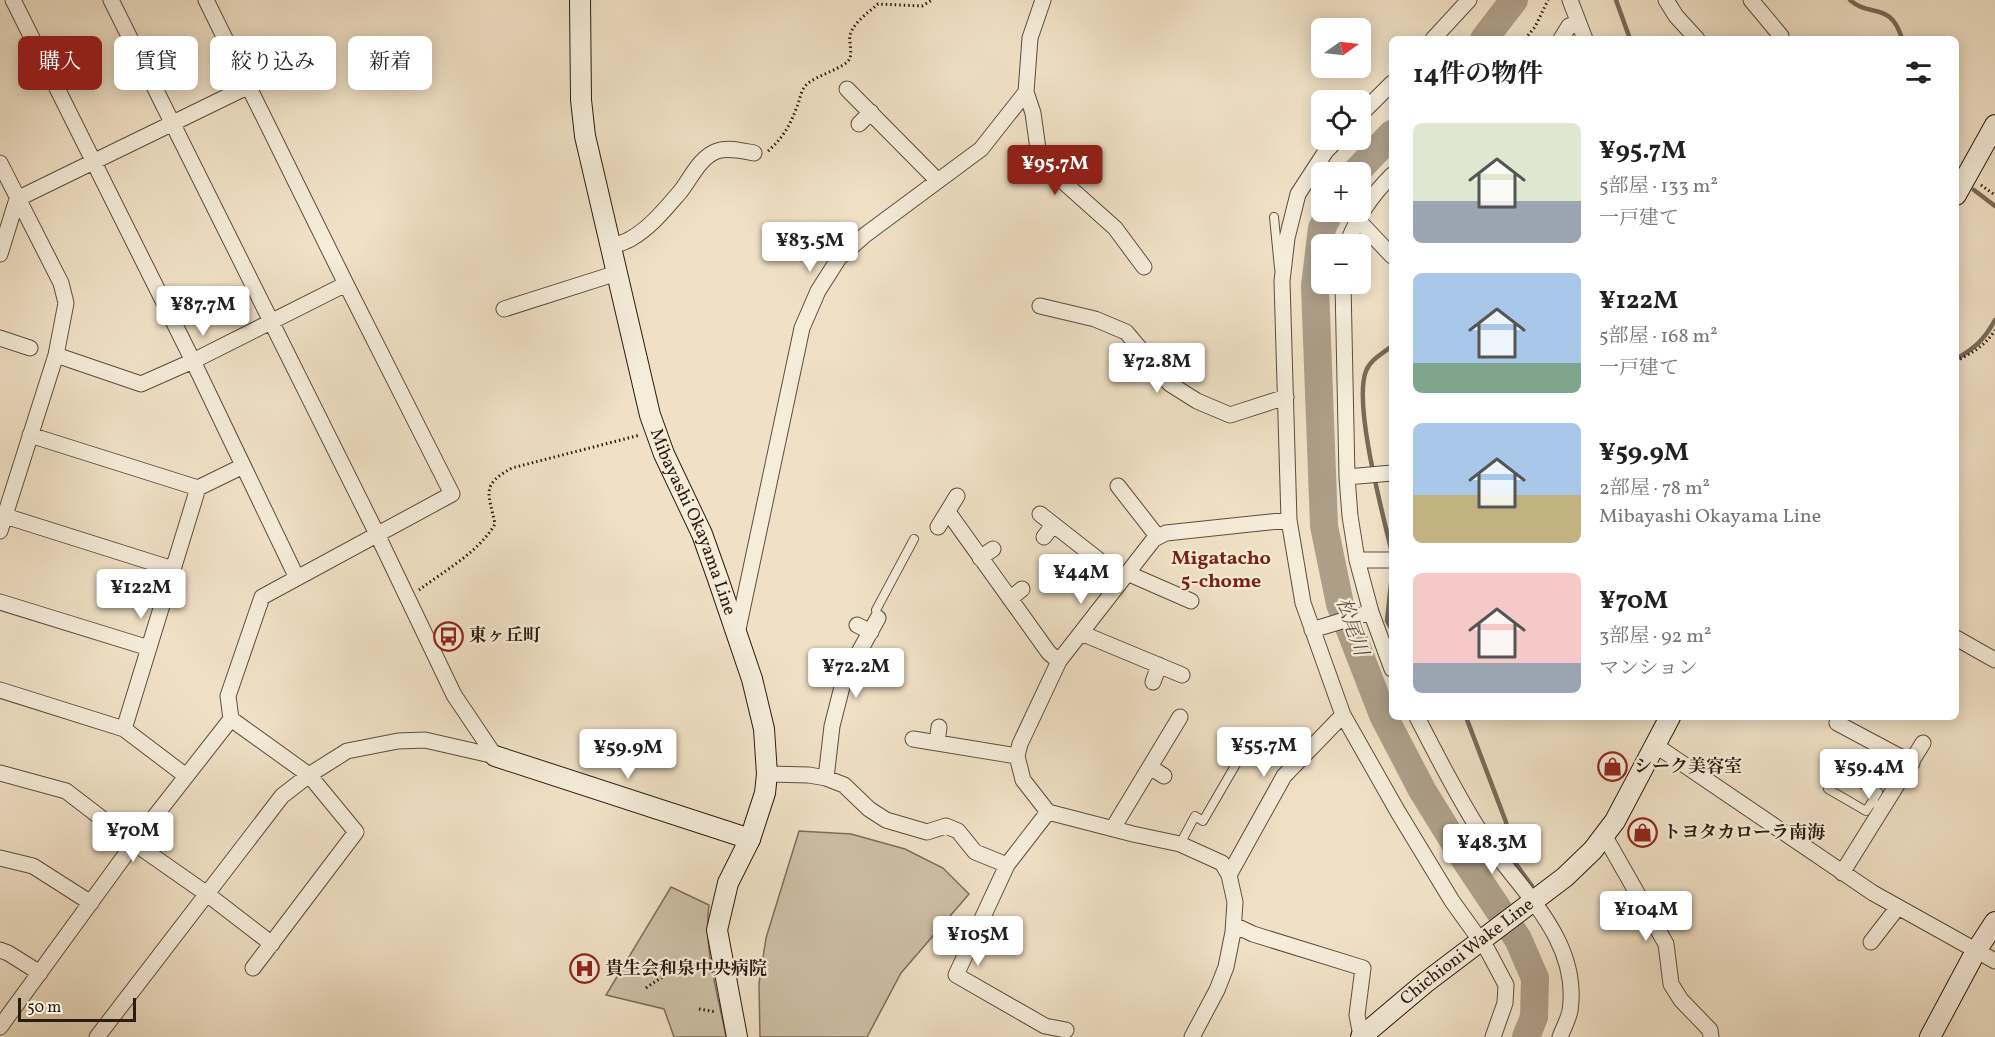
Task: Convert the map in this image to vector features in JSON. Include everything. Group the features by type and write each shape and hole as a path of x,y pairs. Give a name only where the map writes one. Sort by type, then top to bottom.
{"main road":[{"name":"Mibayashi Okayama Line","path":"580,0 581,100 585,136 650,415 664,454 702,534 752,679 764,729 767,774 765,794 750,838 728,883 717,930 738,1037"},
{"path":"1959,187 1995,125"},
{"name":"Chichioni Wake Line","path":"1361,1036 1425,983 1565,877 1593,850 1615,821 1668,720"},
{"path":"495,756 750,838"},
{"path":"1930,1037 1976,951 1995,922"}],"street":[{"path":"13,0 193,361 296,576"},
{"path":"111,0 377,534 454,695 495,756"},
{"path":"206,0 224,36"},
{"path":"1043,0 1030,38 1026,92 1033,113 1038,149 1050,170 1115,228 1144,267"},
{"path":"1436,36 1469,0"},
{"path":"1570,0 1584,36"},
{"path":"1751,0 1781,36"},
{"path":"1671,2 1676,16 1693,36"},
{"path":"1563,36 1569,26 1579,23"},
{"path":"1371,104 1389,86"},
{"path":"848,89 938,181"},
{"path":"1,247 17,199 241,90"},
{"path":"0,1027 134,843 231,719 228,696 262,597 296,576 453,494 251,90"},
{"path":"737,634 802,328 814,300 839,258 865,235 981,149 1026,92"},
{"path":"859,124 871,112"},
{"path":"611,247 632,238 650,224 710,154 720,149 754,153"},
{"path":"1327,150 1298,194 1287,238 1282,281 1289,520 1303,603 1315,629 1343,715 1452,901 1484,939 1506,985 1505,1003 1493,1037"},
{"path":"0,163 61,283 66,303 56,355 2,523 173,569"},
{"path":"1371,199 1389,179"},
{"path":"1360,222 1389,253"},
{"path":"504,309 617,273"},
{"path":"56,355 141,384 193,361 346,284"},
{"path":"1343,294 1347,477 1357,560 1369,613 1389,662"},
{"path":"1040,306 1095,319 1126,333 1170,384 1197,401 1230,415 1286,397"},
{"path":"0,338 30,348"},
{"path":"30,435 198,488 243,466"},
{"path":"1347,477 1389,473"},
{"path":"1118,486 1157,536"},
{"path":"124,729 198,488"},
{"path":"938,528 957,496"},
{"path":"948,512 987,553 1016,594 1049,653 1059,661"},
{"path":"1040,514 1049,531 1125,576 1191,601"},
{"path":"1192,1037 1217,990 1226,967 1234,925 1235,902 1229,875 1222,863 1180,844 1048,812 1023,780 1017,756 1020,744 1059,661 1157,536 1166,533 1289,520"},
{"path":"1357,560 1389,560"},
{"path":"0,602 149,648"},
{"path":"1315,629 1369,613"},
{"path":"826,778 833,694 844,679 869,625"},
{"path":"1081,633 1182,675"},
{"path":"1959,640 1995,660"},
{"path":"1153,682 1159,665"},
{"path":"0,690 124,729 186,776"},
{"path":"1229,875 1284,776 1343,715"},
{"path":"1113,828 1180,717"},
{"path":"231,719 309,775 356,832 253,968"},
{"path":"1418,720 1481,833 1560,943 1569,981 1570,1012 1560,1037"},
{"path":"1837,723 1880,738 1912,763"},
{"path":"913,739 938,735 1017,756"},
{"path":"97,1037 282,796 309,775 347,751 398,741 425,740 495,756"},
{"path":"1842,873 1923,743"},
{"path":"1655,745 1842,873 1995,961"},
{"path":"1150,767 1164,776"},
{"path":"0,774 66,791 272,944"},
{"path":"767,774 809,775 826,778 844,785 869,809 886,820 927,832 946,826 958,831 975,852 1007,865"},
{"path":"1048,812 1007,865 956,975 1045,1026 1066,1030"},
{"path":"1604,835 1666,944 1671,984 1681,1000 1710,1030 1711,1037"},
{"path":"0,858 33,866 91,903"},
{"path":"1871,942 1898,907"},
{"path":"1234,925 1253,934 1363,968 1357,1015 1361,1036"},
{"path":"0,951 8,953 40,973"}],"lane":[{"path":"1274,217 1276,259 1282,281"},
{"path":"869,625 914,539"},
{"path":"1180,844 1195,816 1203,821 1243,752"},
{"path":"1839,771 1878,792 1885,806 1866,811 1828,789 1839,771"}],"path":[{"path":"754,153 768,151 780,141 796,110 802,90 808,83 845,64 850,58 850,35 854,26 877,2 922,6 932,0"},
{"path":"1528,36 1535,27 1548,0"},
{"path":"1959,360 1972,353 1991,338 1995,330"},
{"path":"408,598 474,549 490,532 495,524 488,488 500,474 533,462 656,432"},
{"path":"646,988 656,980 681,968 722,961"}],"shaded area":[{"path":"799,831 851,834 905,849 943,868 969,894 901,973 867,1037 760,1037 759,984 766,938"},
{"path":"671,887 709,905 710,954 726,1037 674,1037 664,1009 606,995"}],"waterway":[{"name":"松尾川","path":"1486,36 1514,0"},
{"path":"1616,0 1629,36"},
{"path":"1850,0 1892,19 1901,36"},
{"name":"松尾川","path":"1365,162 1389,137"},
{"path":"1974,190 1995,206"},
{"name":"松尾川","path":"1325,222 1322,228 1315,286 1324,526 1340,604 1383,715 1422,790 1518,939 1535,978 1534,1017 1526,1037"},
{"path":"1959,357 1978,343 1995,320"},
{"path":"1389,348 1370,363 1366,371 1363,408 1376,487 1389,541"},
{"path":"1389,602 1387,621 1389,625"},
{"path":"1467,720 1506,822 1509,847 1516,864 1532,886"}],"place":[{"name":"東ヶ丘町","path":"448,636"},
{"name":"シーク美容室","path":"1613,767"},
{"name":"トヨタカローラ南海","path":"1642,833"},
{"name":"貴生会和泉中央病院","path":"584,969"}],"district":[{"name":"Migatacho 5-chome","path":"1221,570"}]}
